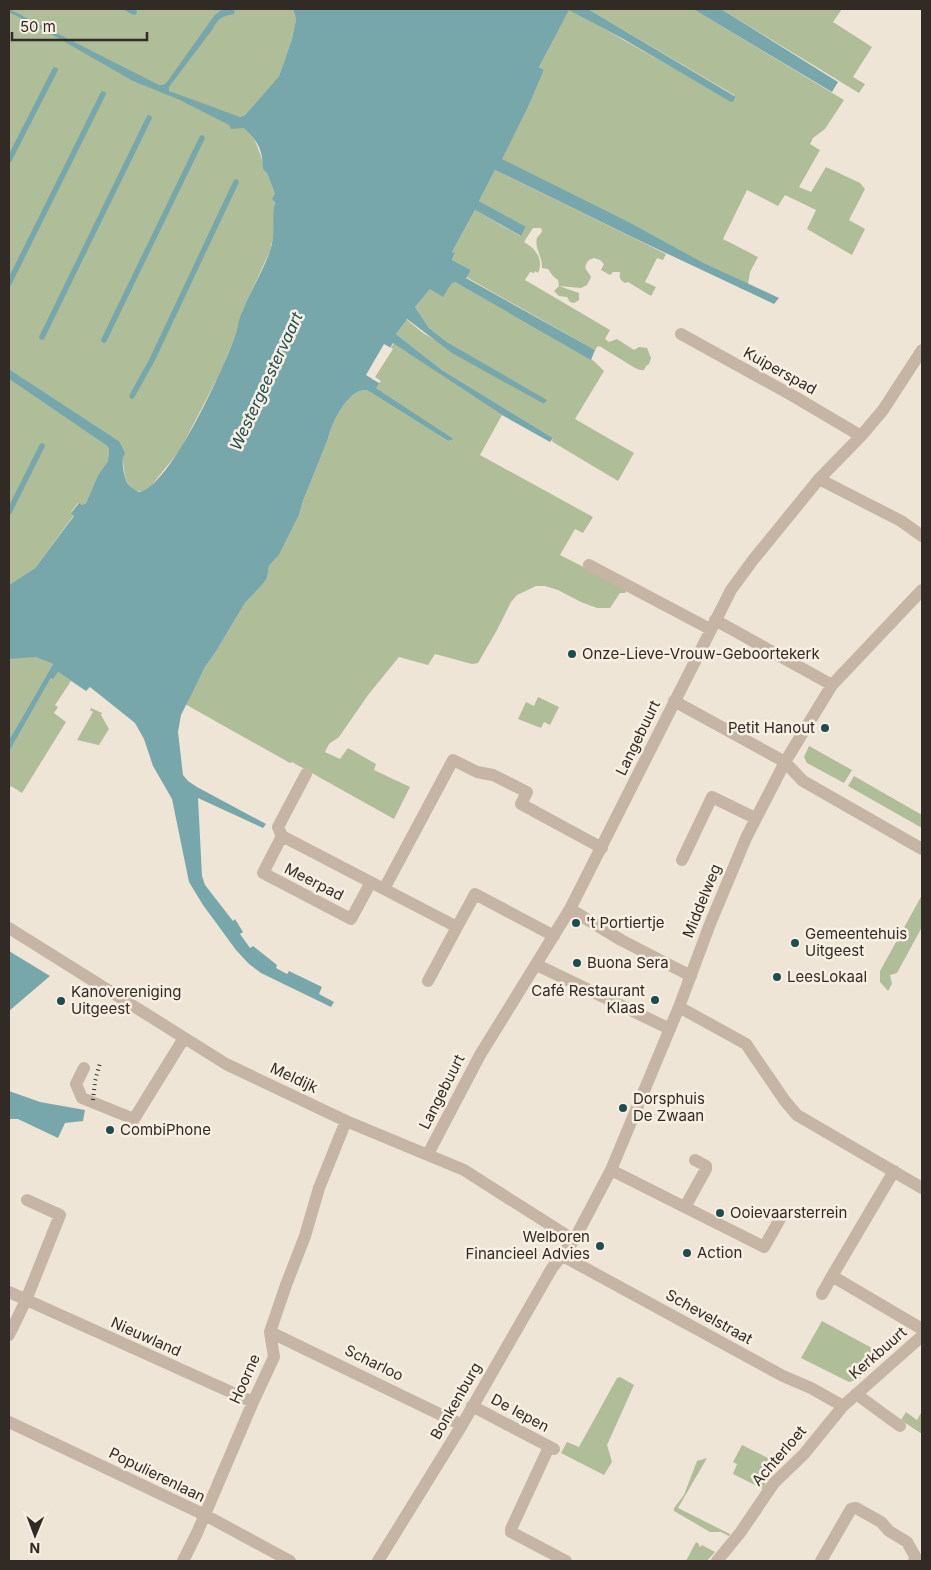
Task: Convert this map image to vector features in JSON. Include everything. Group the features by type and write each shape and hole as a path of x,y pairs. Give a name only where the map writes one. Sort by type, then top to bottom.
{"street":[{"name":"Kuiperspad","path":"681,334 861,436"},
{"name":"Langebuurt","path":"428,1154 480,1055 570,909 731,590 819,479 861,436 883,410 922,350"},
{"path":"819,479 901,521 922,536"},
{"path":"589,565 832,685"},
{"name":"Middelweg","path":"561,1255 574,1240 611,1170 679,1007 710,924 756,818 784,762 832,685 922,590"},
{"path":"674,701 784,762 803,781 922,849"},
{"path":"384,889 453,760 477,772 493,775 527,792 521,804 602,848"},
{"name":"Meerpad","path":"306,774 278,827 282,836 457,927"},
{"path":"682,860 712,797 756,818"},
{"name":"Meerpad","path":"282,836 262,873 351,919 371,882"},
{"path":"428,982 475,894 554,936"},
{"path":"570,909 621,940 690,976"},
{"name":"Meldijk","path":"9,928 226,1064 346,1121 464,1170 574,1240"},
{"path":"537,965 670,1029"},
{"path":"679,1007 746,1044 785,1101 798,1115 922,1188"},
{"path":"84,1068 76,1084 82,1098 134,1119 184,1038"},
{"name":"Hoorne","path":"183,1561 274,1356 270,1332 305,1236 319,1188 346,1121"},
{"path":"685,1207 706,1169 706,1166 695,1160"},
{"path":"611,1170 764,1247 780,1219"},
{"path":"822,1294 894,1171"},
{"path":"9,1336 26,1300 60,1215 27,1200"},
{"name":"Bonkenburg","path":"378,1561 462,1424 561,1255"},
{"name":"Schevelstraat","path":"561,1255 783,1376 811,1388 843,1406"},
{"path":"832,1276 922,1329"},
{"name":"Nieuwland","path":"9,1292 253,1402"},
{"name":"Scharloo","path":"270,1332 462,1424"},
{"name":"Kerkbuurt","path":"843,1406 922,1336"},
{"name":"Kerkbuurt","path":"856,1394 900,1426"},
{"name":"De Iepen","path":"472,1406 551,1448 511,1528 511,1532 566,1561"},
{"name":"Achterloet","path":"724,1558 774,1483 804,1454 843,1406"},
{"name":"Populierenlaan","path":"9,1422 204,1515 290,1561"},
{"path":"821,1561 852,1509 856,1508 881,1522 889,1531 907,1542 916,1558 914,1561"}],"green space":[{"path":"9,9 293,9 296,19 292,39 279,76 231,128 243,128 253,135 275,194 273,237 270,251 242,312 235,337 219,375 180,450 151,486 143,491 136,491 128,483 119,441 9,369"},
{"path":"569,9 734,101 736,98 734,95 588,9 693,9 844,100 825,129 813,138 810,144 820,150 799,187 811,192 826,167 860,183 865,189 849,220 865,229 852,255 807,229 816,210 785,195 778,206 747,190 723,239 758,257 750,272 748,284 704,263 629,222 501,159 530,103 544,70 539,67"},
{"path":"721,9 842,9 833,22 872,47 853,77 865,84 859,93"},
{"path":"495,170 666,254 663,260 657,258 645,282 656,287 651,296 628,282 623,282 620,279 620,272 613,272 610,275 601,270 604,264 594,258 589,260 586,265 586,269 591,277 587,285 581,288 559,286 558,280 548,269 542,268 536,241 541,234 541,228 533,228 524,242 535,251 540,263 538,273 535,271 534,273 530,272 525,280 610,330 605,339 609,342 617,339 634,350 639,347 647,348 651,358 644,370 635,368 601,347 598,346 595,350 466,277 471,270 452,260 455,254 452,252 475,210 520,236 526,228 479,201"},
{"path":"455,282 594,361 604,371 575,419 634,453 618,481 556,444 552,441 553,438 442,370 396,334 406,319 423,333 544,404 546,400 447,342 429,328 415,307 430,289"},
{"path":"559,286 579,293 579,300 574,303 570,302 567,297 559,296 554,291"},
{"path":"394,343 502,415 480,455 593,517 583,533 575,529 560,555 627,589 625,593 620,593 610,608 597,608 558,590 545,586 536,586 517,595 511,602 478,663 472,664 435,654 428,665 399,657 368,695 339,737 329,744 325,752 340,759 348,748 376,764 374,770 410,787 394,819 185,704 205,667 245,603 267,578 269,566 279,555 299,515 337,416 353,395 367,390 448,441 454,439 376,388 372,378"},
{"path":"9,379 109,449 108,461 98,475 86,503 82,505 78,503 71,512 74,515 35,568 9,585"},
{"path":"35,657 53,664 9,740 9,659"},
{"path":"58,672 71,681 55,705 58,707 54,713 66,722 22,793 11,786 9,789 9,752 51,678"},
{"path":"538,697 559,707 550,725 544,722 541,728 518,719 526,702 534,706"},
{"path":"91,708 102,713 101,715 109,729 99,745 77,740 93,712 90,710"},
{"path":"809,746 852,770 844,783 807,763 804,757"},
{"path":"854,776 922,815 922,828 848,786"},
{"path":"922,895 922,927 897,973 890,975 892,984 888,991 880,982 880,971"},
{"path":"822,1321 883,1354 864,1375 849,1382 801,1358"},
{"path":"620,1377 634,1385 607,1445 612,1462 604,1475 561,1453 567,1442 579,1447 617,1378"},
{"path":"922,1411 922,1434 901,1420 906,1412 917,1420"},
{"path":"742,1445 776,1462 763,1489 733,1474 737,1464 733,1462"},
{"path":"707,1458 678,1508 730,1534 729,1536 721,1532 710,1532 674,1511 674,1508 684,1495 697,1461"},
{"path":"696,1542 700,1547 702,1545 715,1552 707,1561 686,1561"}],"water":[{"name":"Westergeestervaart","path":"9,9 159,85 167,82 214,16 224,9 235,11 234,14 218,20 169,87 169,91 240,117 245,115 279,76 292,39 296,19 293,9 588,9 736,97 731,102 625,40 569,10 539,67 544,70 502,159 629,222 704,263 779,298 774,304 495,170 479,201 526,227 521,236 475,210 452,252 455,253 452,260 471,270 466,278 595,350 591,360 455,282 451,284 443,297 430,289 415,307 429,328 447,342 547,400 544,404 452,353 407,319 396,334 442,370 553,438 550,442 502,415 393,343 372,379 379,383 376,388 454,439 448,441 367,390 360,391 347,401 333,425 299,515 279,555 269,566 267,578 245,603 205,667 181,715 178,732 183,775 197,787 266,824 263,828 198,798 202,876 205,885 233,921 235,919 243,932 240,934 250,948 253,946 277,965 276,968 287,974 289,971 322,987 319,994 334,1002 331,1007 261,973 249,964 236,950 203,905 189,882 172,799 153,766 144,739 135,723 90,687 86,691 58,672 53,679 51,678 9,752 9,740 53,664 35,657 9,659 9,585 35,568 74,516 71,513 79,503 82,505 86,503 98,475 108,461 109,449 9,379 9,369 119,441 125,453 123,468 125,477 132,488 139,492 152,485 180,449 194,425 228,354 241,313 272,245 275,202 272,199 275,194 267,173 263,169 262,156 258,146 252,136 243,128 231,129 229,125 180,100 133,81 9,12"},
{"path":"693,9 721,9 838,82 832,92"},
{"path":"9,951 50,976 9,1011"},
{"path":"9,1091 40,1102 85,1110 83,1121 65,1123 58,1138 18,1119 9,1119"}],"pier":[{"path":"384,344 393,349 375,377 381,381 379,383 366,375"}],"waterway":[{"path":"128,9 134,12"},
{"path":"9,160 55,70"},
{"path":"9,283 103,94"},
{"path":"42,337 149,118"},
{"path":"104,340 202,138"},
{"path":"132,396 152,360 236,182"},
{"path":"9,512 42,446"}],"railway":[{"path":"93,1100 95,1081 100,1063"}],"place":[{"name":"Onze-Lieve-Vrouw-Geboortekerk","path":"572,654"},
{"name":"Petit Hanout","path":"825,728"},
{"name":"'t Portiertje","path":"576,923"},
{"name":"Gemeentehuis Uitgeest","path":"795,943"},
{"name":"Buona Sera","path":"577,963"},
{"name":"LeesLokaal","path":"777,977"},
{"name":"Café Restaurant Klaas","path":"655,1000"},
{"name":"Kanovereniging Uitgeest","path":"61,1001"},
{"name":"Dorsphuis De Zwaan","path":"623,1108"},
{"name":"CombiPhone","path":"110,1130"},
{"name":"Ooievaarsterrein","path":"720,1213"},
{"name":"Welboren Financieel Advies","path":"600,1246"},
{"name":"Action","path":"687,1253"}]}
